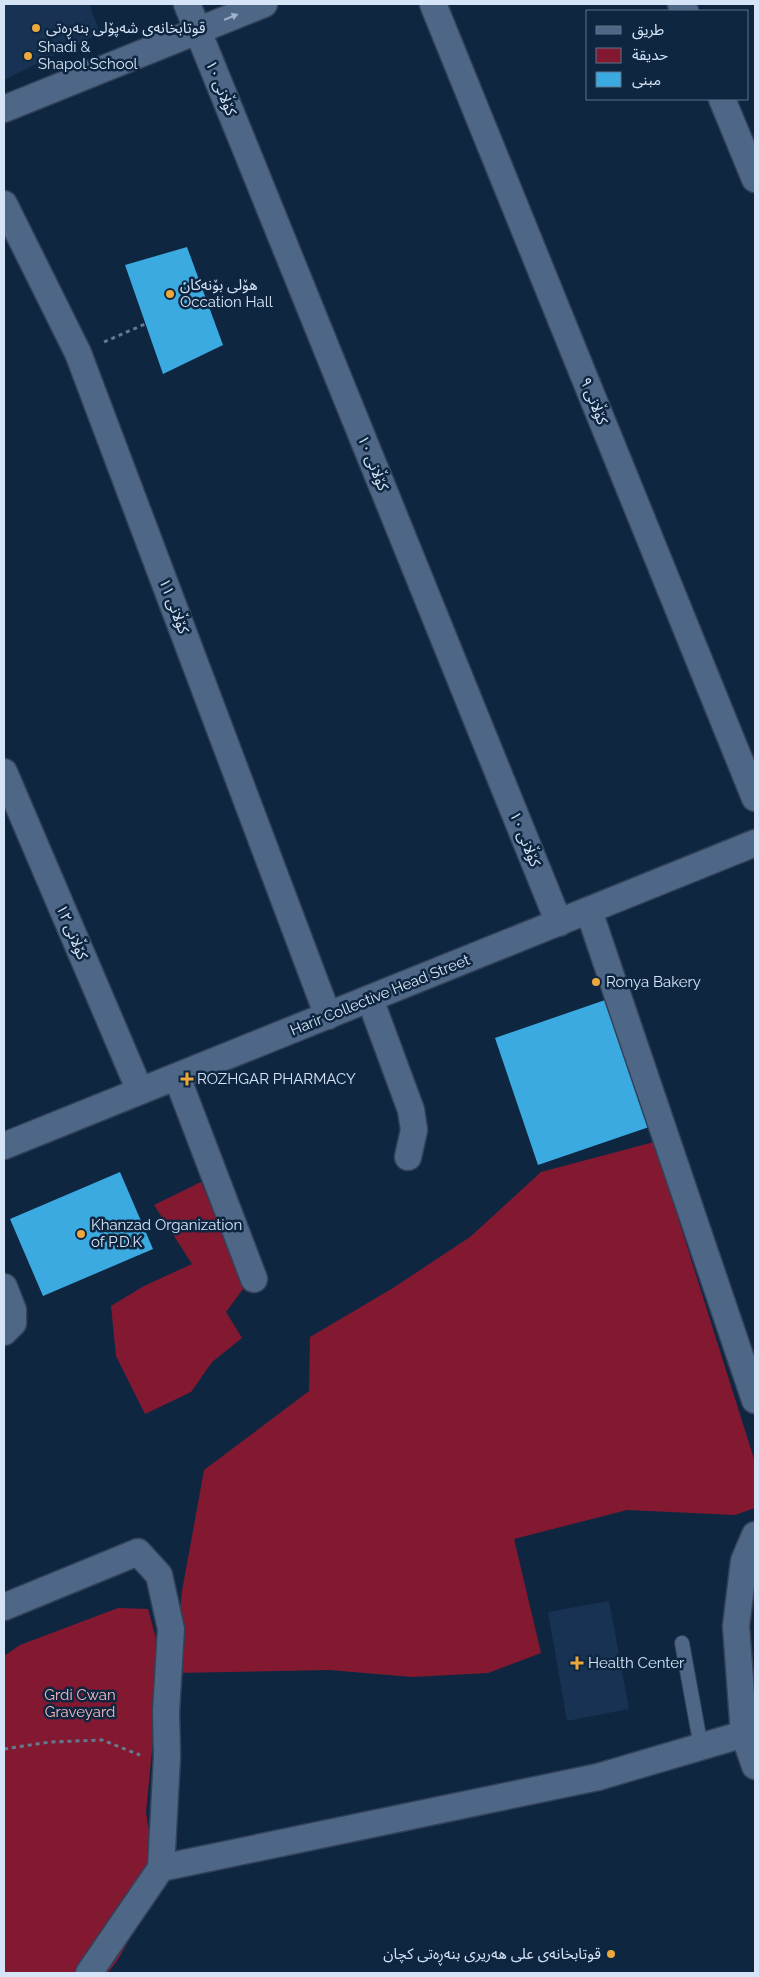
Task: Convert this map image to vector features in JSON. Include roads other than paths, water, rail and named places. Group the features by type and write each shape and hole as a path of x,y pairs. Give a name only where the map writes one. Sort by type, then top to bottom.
{"street":[{"name":"کۆڵانی ١٠","path":"187,4 558,922"},
{"path":"4,109 264,4"},
{"name":"کۆڵانی ٩","path":"432,4 755,798"},
{"path":"722,100 755,179"},
{"name":"کۆڵانی ١١","path":"4,204 78,353 328,1016"},
{"name":"کۆڵانی ١٢","path":"4,772 140,1091"},
{"name":"Harir Collective Head Street","path":"4,1146 755,843"},
{"path":"589,911 755,1400"},
{"path":"370,998 411,1110 414,1130 408,1157"},
{"path":"177,1077 254,1279"},
{"path":"4,1287 13,1310 13,1323 4,1332"},
{"path":"755,1536 744,1561 736,1626 744,1734 755,1766"},
{"path":"4,1607 138,1552 159,1574 171,1629 166,1712 168,1757 161,1868 89,1973"},
{"path":"161,1868 598,1777 744,1734"}],"lane":[{"path":"682,1643 701,1747"}],"place":[{"name":"قوتابخانەی شەپۆلی بنەڕەتی","path":"36,28"},
{"name":"Shadi & Shapol School","path":"28,56"},
{"name":"هۆلی بۆنەکان Occation Hall","path":"170,294"},
{"name":"Ronya Bakery","path":"596,982"},
{"name":"ROZHGAR PHARMACY","path":"187,1079"},
{"name":"Khanzad Organization of P.D.K","path":"81,1234"},
{"name":"Health Center","path":"577,1663"},
{"name":"قوتابخانەی علی هەریری بنەڕەتی کچان","path":"611,1954"}],"park label":[{"name":"Grdi Cwan Graveyard","path":"80,1704"}]}
